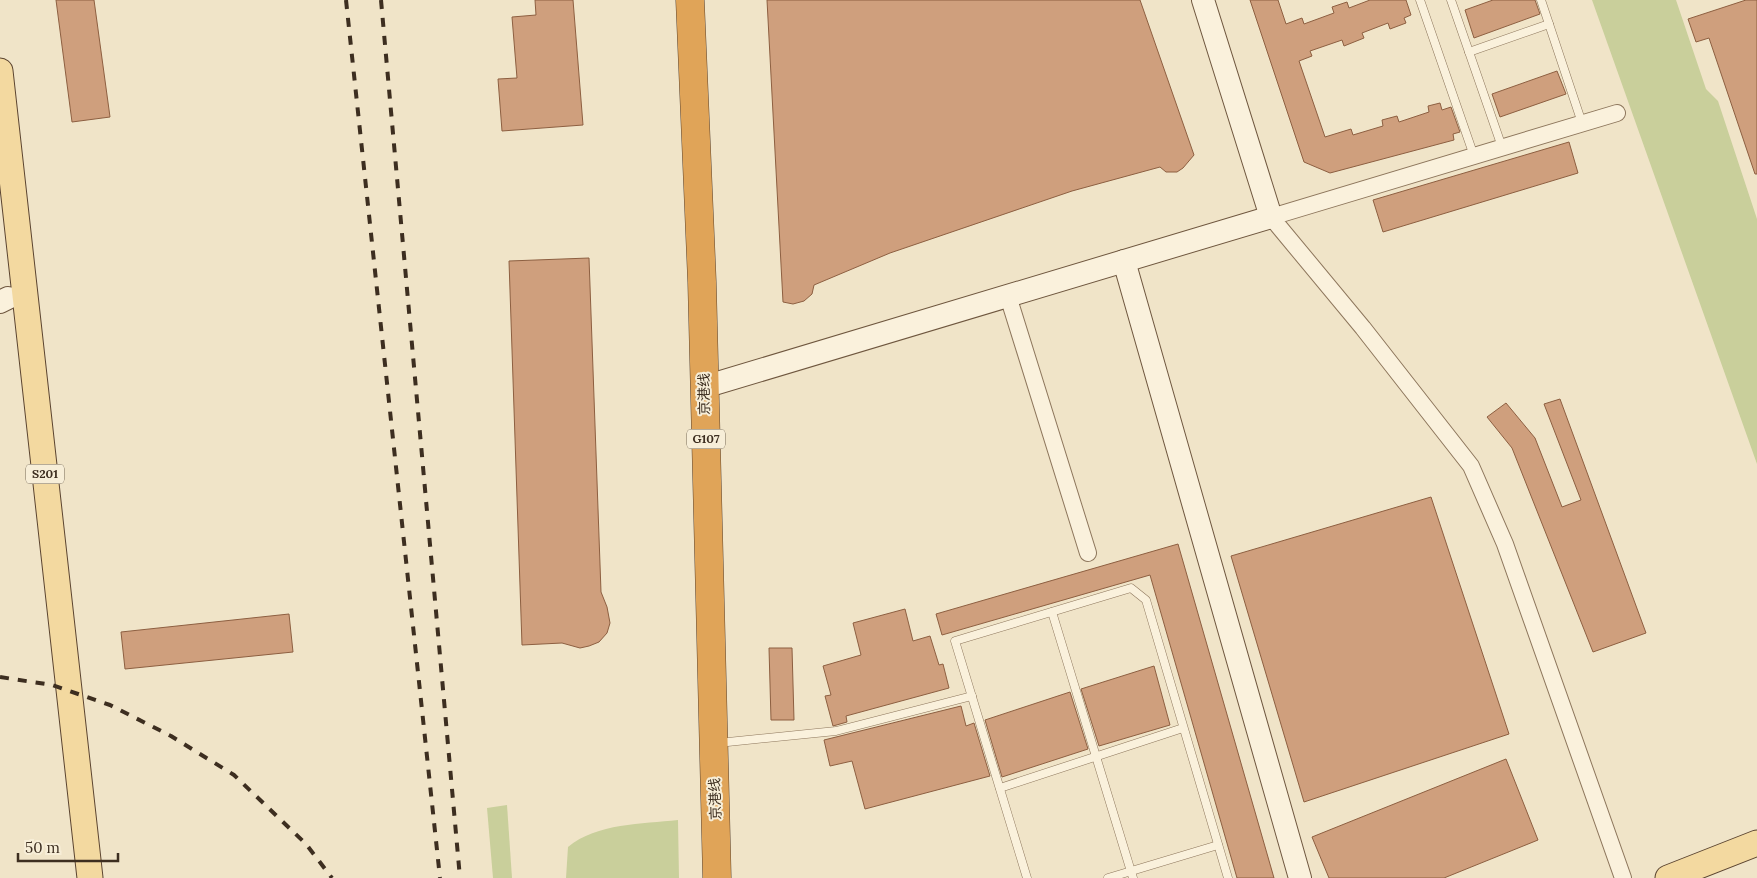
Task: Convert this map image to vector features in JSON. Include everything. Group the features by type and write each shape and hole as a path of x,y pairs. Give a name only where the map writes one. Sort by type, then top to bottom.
{"highway":[{"name":"京港线","path":"675,0 686,282 702,878"},
{"name":"京港线","path":"690,0 704,387 717,878"}],"main road":[{"name":"S201","path":"0,71 90,878"},
{"name":"S201","path":"0,222 4,300 72,878"},
{"path":"1668,878 1757,843"}],"street":[{"path":"1203,0 1271,217 1363,328 1471,466 1505,544 1623,878"},
{"path":"704,387 1617,113"},
{"path":"1124,261 1300,878"},
{"path":"1008,296 1088,552"}],"lane":[{"path":"1420,0 1474,156"},
{"path":"1450,0 1502,147"},
{"path":"1541,0 1582,124"},
{"path":"1469,52 1549,24"},
{"path":"1027,878 955,641 1131,588 1146,600 1228,878"},
{"path":"1052,612 1132,875"},
{"path":"714,743 836,731 972,696"},
{"path":"1000,788 1183,728"},
{"path":"1108,878 1132,875 1218,845"}],"green space":[{"path":"1592,0 1676,0 1706,89 1718,101 1757,219 1757,464"},
{"path":"507,805 512,878 493,878 487,808"},
{"path":"678,820 679,878 566,878 568,847 580,839 592,833 620,826"}],"building":[{"path":"56,0 94,0 110,117 72,122"},
{"path":"535,0 573,0 583,125 502,131 498,79 517,78 512,17 536,15"},
{"path":"767,0 1140,0 1194,155 1177,172 1166,172 1160,167 1072,191 890,253 814,285 812,294 804,301 793,304 783,302"},
{"path":"1250,0 1278,0 1286,24 1302,18 1304,24 1334,13 1332,7 1347,2 1349,8 1370,0 1406,0 1411,15 1404,18 1406,23 1390,29 1388,23 1362,33 1364,38 1344,46 1342,40 1310,51 1312,56 1299,61 1325,137 1351,129 1353,135 1383,126 1382,120 1397,116 1399,122 1429,112 1428,106 1440,103 1442,110 1451,107 1460,132 1453,134 1454,140 1330,173 1304,162"},
{"path":"1493,0 1535,0 1540,14 1474,38 1465,10"},
{"path":"1746,0 1757,0 1757,174 1755,174 1709,38 1696,42 1688,19"},
{"path":"1557,71 1566,94 1500,117 1492,94"},
{"path":"1569,142 1578,173 1383,232 1373,200"},
{"path":"589,258 601,592 607,607 610,623 607,633 599,642 589,646 580,648 562,643 522,645 509,261"},
{"path":"1560,399 1646,633 1593,652 1512,448 1487,417 1506,403 1535,438 1562,507 1581,500 1544,404"},
{"path":"1431,497 1509,734 1304,802 1231,556"},
{"path":"1178,544 1274,878 1237,878 1150,575 942,635 936,614"},
{"path":"905,609 913,641 930,636 939,665 943,664 949,688 846,716 847,722 833,726 825,696 831,695 823,666 861,655 853,623"},
{"path":"289,614 293,652 125,669 121,632"},
{"path":"769,648 792,648 794,720 771,720"},
{"path":"1154,666 1170,725 1099,746 1081,689"},
{"path":"1070,692 1088,749 1002,777 985,720"},
{"path":"961,706 966,726 974,723 990,776 865,809 852,761 830,766 824,740"},
{"path":"1506,759 1538,840 1444,878 1329,878 1312,837"}],"railway":[{"path":"346,0 440,878"},
{"path":"381,0 460,878"},
{"path":"0,677 52,685 110,705 171,736 234,775 306,844 332,878"}]}
